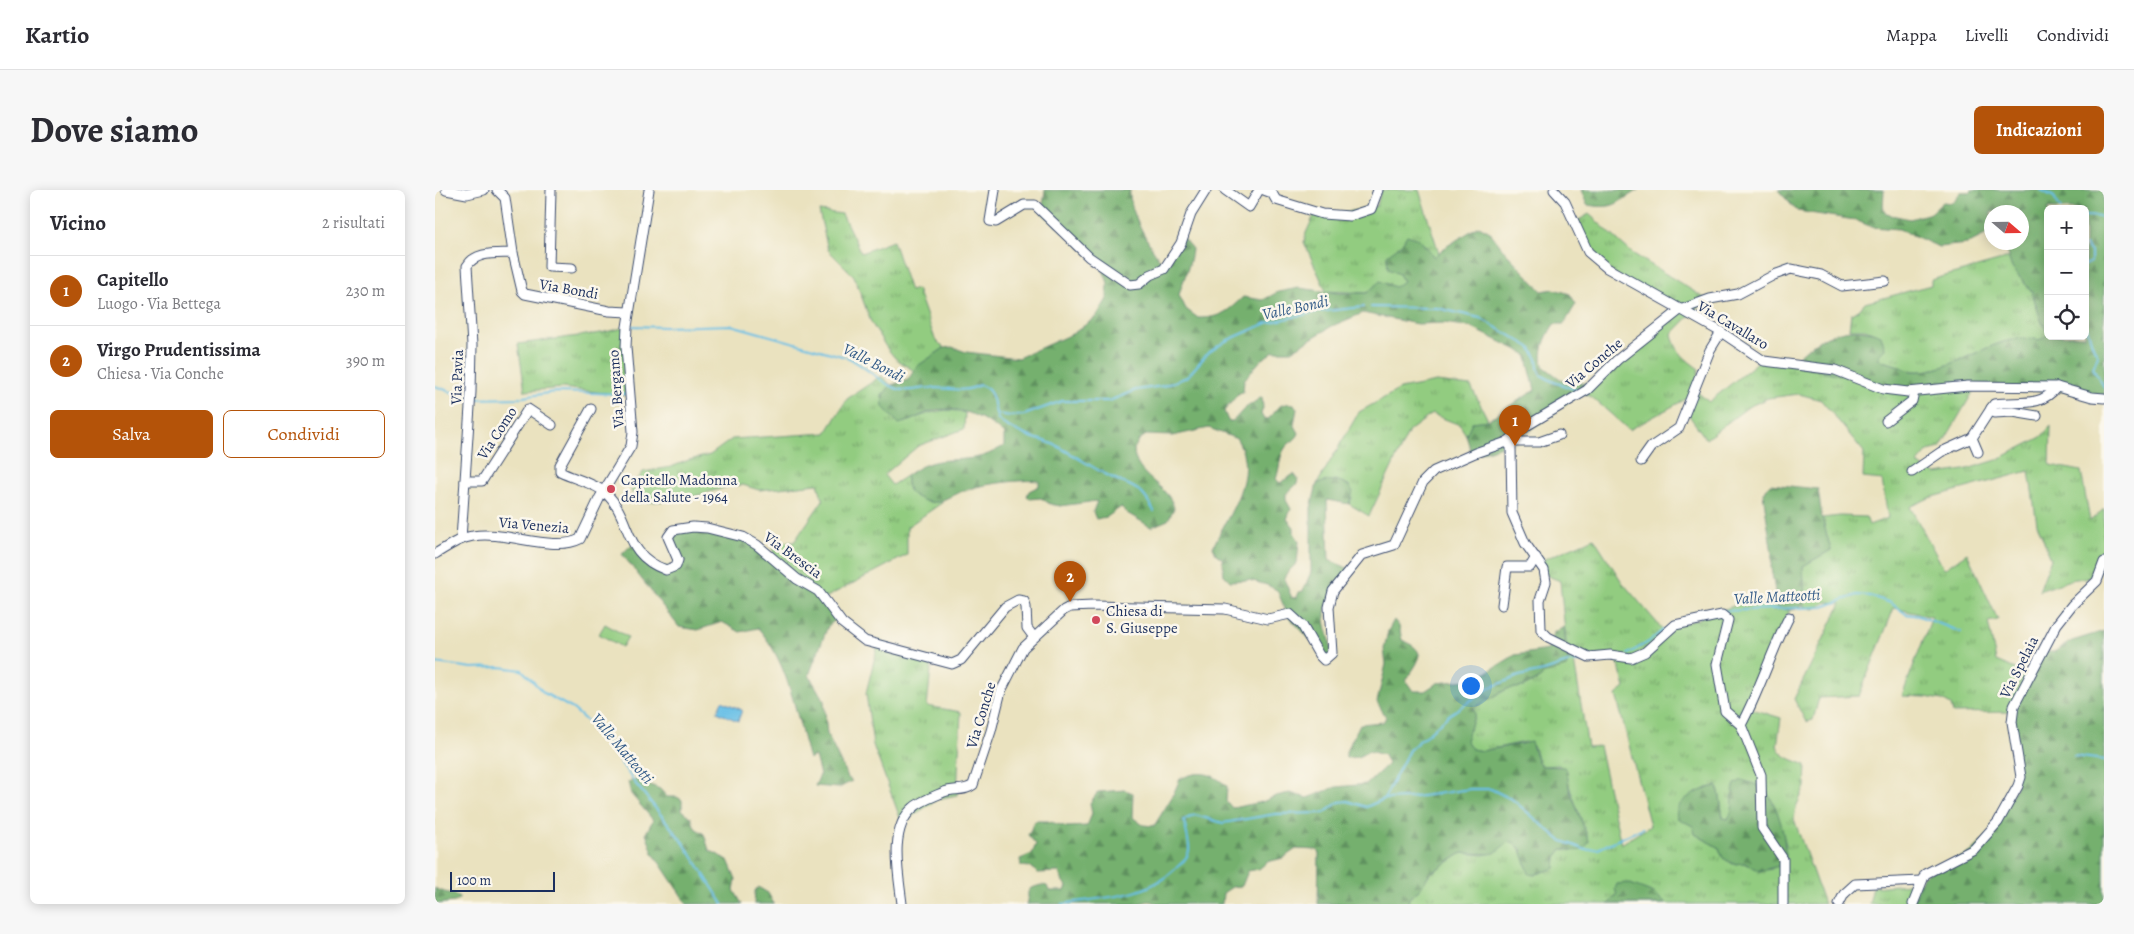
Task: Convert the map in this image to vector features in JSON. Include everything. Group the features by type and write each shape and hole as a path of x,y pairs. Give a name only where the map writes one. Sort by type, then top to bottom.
{"street":[{"path":"446,190 467,194 484,190"},
{"name":"Via Bondi","path":"497,190 505,198 513,253 522,290 525,294 573,302 609,311 628,312"},
{"path":"551,190 549,267 573,268"},
{"name":"Via Bergamo","path":"591,409 560,466 560,472 604,491 631,446 626,347 628,312 649,190"},
{"path":"995,190 991,221 996,222 1024,205 1035,205 1089,257 1130,285 1139,284 1150,275 1164,269 1181,243 1191,214 1206,190"},
{"path":"1225,190 1249,208 1259,190"},
{"path":"1264,190 1272,193 1276,200 1291,206 1340,216 1350,216 1371,209 1379,190"},
{"path":"1554,190 1565,202 1588,252 1628,282 1680,310"},
{"name":"Via Pavia","path":"461,539 471,392 472,345 467,266 471,258 477,256 513,253"},
{"name":"Via Cavallaro","path":"1680,310 1710,299 1738,294 1774,275 1791,270 1821,275 1842,286 1885,281"},
{"name":"Via Cavallaro","path":"1680,310 1721,332 1764,361 1835,370 1883,389 1914,392 1968,386 2057,387 2092,397 2104,398"},
{"name":"Via Conche","path":"901,904 898,851 899,834 905,819 913,808 945,791 968,789 973,785 991,731 1001,691 1023,648 1033,636 1063,610 1070,607 1225,609 1268,618 1290,614 1303,625 1319,655 1324,660 1332,656 1329,607 1333,591 1346,572 1362,555 1394,544 1423,482 1434,471 1475,453 1507,442 1528,425 1587,390 1617,360 1680,310"},
{"path":"1641,461 1651,447 1679,428 1710,350 1721,332"},
{"path":"1912,472 1941,452 1972,438 1994,404 2006,402 2025,403 2048,398 2057,387"},
{"path":"1886,420 1912,401 1914,392"},
{"path":"1991,408 1994,413 2013,412 2037,416"},
{"name":"Via Como","path":"465,481 482,481 528,409 552,425"},
{"path":"1507,442 1539,442 1559,435"},
{"path":"1972,438 1978,452"},
{"path":"1507,442 1511,447 1512,513 1525,543 1544,570 1546,582 1541,600 1541,630 1548,637 1589,657 1610,655 1631,658 1645,652 1675,625 1722,615 1728,620 1717,664 1725,711 1741,725 1761,775 1762,828 1783,859 1783,904"},
{"name":"Via Venezia","path":"435,554 461,539 492,534 541,542 575,542 584,534 604,491"},
{"name":"Via Brescia","path":"604,491 613,501 632,544 647,562 666,570 676,566 678,560 668,537 673,530 693,527 707,528 743,537 757,545 797,579 818,591 842,623 865,641 952,664 961,660 1005,606 1018,600 1023,601 1026,607 1027,628 1033,636"},
{"path":"1503,606 1507,567 1529,567 1536,557"},
{"name":"Via Spelaia","path":"1921,880 1925,874 1974,849 1998,822 2021,777 2012,722 2017,698 2057,624 2072,605 2097,581 2104,562"},
{"path":"1741,725 1756,698 1780,635 1789,617"},
{"path":"1839,904 1844,894 1855,884 1921,880 1913,904"}],"green space":[{"path":"1045,190 1130,190 1132,208 1136,218 1162,263 1183,238 1192,249 1189,266 1179,295 1186,309 1198,318 1212,317 1223,313 1243,297 1263,300 1278,292 1299,288 1338,293 1367,293 1380,281 1395,287 1403,281 1399,274 1388,269 1387,255 1401,245 1407,235 1419,239 1434,257 1444,248 1479,226 1490,232 1505,252 1542,291 1554,289 1570,294 1576,304 1564,324 1554,324 1548,334 1543,349 1543,366 1563,381 1592,384 1542,422 1510,443 1472,456 1466,435 1472,422 1488,420 1535,390 1526,354 1470,327 1444,323 1417,324 1363,313 1332,326 1291,351 1274,351 1261,360 1244,380 1243,392 1238,394 1224,411 1228,421 1233,421 1244,409 1262,397 1263,408 1261,414 1263,418 1269,419 1276,409 1285,404 1294,404 1297,409 1294,424 1299,433 1283,451 1276,479 1280,483 1294,474 1298,479 1297,484 1286,494 1286,500 1291,509 1287,519 1294,527 1294,533 1299,541 1297,563 1286,574 1284,579 1292,598 1297,597 1299,592 1303,591 1311,572 1311,508 1317,484 1327,481 1342,482 1350,487 1353,492 1349,504 1327,500 1329,560 1350,569 1334,592 1325,612 1331,649 1329,660 1288,616 1277,590 1249,580 1230,581 1224,575 1222,558 1216,554 1213,547 1233,508 1243,481 1245,467 1243,453 1237,439 1209,428 1172,436 1146,435 1139,440 1134,449 1135,459 1139,467 1171,499 1174,508 1168,520 1151,527 1127,513 1121,507 1107,517 1096,519 1093,512 1097,501 1060,506 1050,504 1041,498 1030,499 1027,496 1029,491 1039,486 1039,481 1013,481 982,486 966,490 938,502 926,501 909,492 906,476 917,469 926,464 944,460 986,455 1004,446 1004,434 981,418 964,412 945,409 936,410 899,424 883,407 882,396 891,385 908,380 916,367 944,348 952,347 966,352 1018,358 1074,333 1096,317 1107,299 1108,283 1102,267 1042,213"},
{"path":"1381,190 1419,190 1439,253 1434,257 1424,244 1399,274 1403,281 1395,288 1380,281 1368,293 1326,291 1304,242 1316,211 1326,216 1377,206"},
{"path":"1581,190 1639,190 1611,206 1597,206 1587,205"},
{"path":"1778,190 1884,190 1883,209 1886,214 1910,219 1931,213 1943,202 1952,203 1961,192 1971,192 1972,190 2104,190 2104,399 2056,390 1887,390 1858,379 1791,364 1810,347 1831,334 1855,330 1881,335 1885,349 1879,355 1879,359 1911,371 1944,366 1992,346 2024,338 2039,340 2044,337 2044,340 2089,340 2089,205 2044,205 2044,325 2032,292 2012,268 2006,250 2029,250 2029,205 1984,205 1984,236 1967,244 1939,247 1899,229 1872,227 1855,220 1797,211"},
{"path":"819,211 842,214 861,253 893,241 910,291 917,289 935,339 944,348 914,371 895,358 886,347 871,322 854,276 828,250"},
{"path":"1589,214 1632,253 1706,299 1672,334 1673,340 1681,354 1699,369 1695,390 1709,402 1759,361 1976,387 1940,448 1928,451 1917,464 1936,474 1964,470 1997,460 2041,437 2051,426 2050,465 2081,471 2090,521 2104,509 2104,559 2097,576 2070,580 2039,591 2051,559 2037,524 2029,471 1929,498 1910,507 1944,569 1967,553 1998,620 1988,622 1996,661 2032,676 2012,712 1953,713 1951,705 1942,700 1902,696 1932,617 1894,608 1859,696 1819,698 1813,720 1806,722 1794,699 1841,603 1827,602 1814,609 1803,606 1805,601 1803,566 1831,550 1822,518 1840,516 1866,517 1869,525 1888,518 1882,480 1863,478 1864,452 1821,400 1799,394 1768,398 1748,407 1706,439 1688,414 1690,404 1686,399 1629,430 1594,399 1583,393 1680,313 1606,269 1572,224"},
{"path":"2009,258 2012,268 2032,292 2044,326 2044,337 2039,340 2024,338 2008,341 1944,366 1911,371 1879,359 1879,355 1885,349 1880,335 1865,329 1849,329 1851,314 1859,310 1865,303 1931,285 1931,280"},
{"path":"627,327 630,396 563,388 525,391 518,344 601,333"},
{"path":"881,376 891,385 882,396 904,423 934,412 949,410 965,413 964,429 918,446 884,475 892,485 906,476 910,492 927,502 943,502 907,527 907,555 823,599 774,559 772,542 794,542 823,500 818,484 759,490 743,485 731,486 680,500 637,503 631,490 643,472 671,467 710,455 732,439 826,433 847,399"},
{"path":"1436,382 1471,386 1488,420 1472,422 1466,435 1460,425 1432,414 1409,431 1369,516 1349,504 1352,498 1349,485 1335,480 1317,484 1359,412 1400,389"},
{"path":"1770,484 1818,489 1822,518 1831,550 1803,566 1805,601 1803,605 1794,610 1780,609 1773,601 1775,591 1771,568 1772,554 1763,493"},
{"path":"693,527 743,537 823,599 838,618 828,626 809,675 824,701 827,734 848,778 852,781 839,788 815,786 820,775 815,756 809,759 784,673 769,642 758,628 740,632 722,622 698,630 679,627 622,554 632,544 657,567 676,566 670,533"},
{"path":"1594,538 1622,582 1664,631 1742,603 1775,605 1780,609 1790,610 1770,648 1752,709 1781,718 1777,746 1779,750 1785,756 1806,765 1805,787 1796,807 1794,819 1824,904 1408,904 1409,898 1421,888 1429,874 1462,853 1483,855 1495,852 1508,842 1513,842 1520,849 1534,875 1555,868 1556,857 1562,849 1573,851 1589,841 1568,783 1559,765 1543,766 1538,762 1534,747 1525,742 1482,751 1472,749 1466,740 1475,714 1473,709 1507,689 1523,687 1537,680 1545,673 1566,667 1568,662 1560,581 1546,575 1540,561","holes":["1616,655 1625,688 1616,695 1650,826 1621,844 1599,746 1588,747 1574,661 1594,656","1716,786 1719,791 1723,818 1728,819 1734,809 1734,803 1766,792 1778,818 1786,845 1772,869 1759,871 1745,863 1733,864 1723,858 1719,848 1695,834 1693,826 1688,823 1689,799 1706,788"]},
{"path":"1394,620 1399,626 1402,640 1419,653 1417,663 1406,681 1413,691 1425,691 1437,683 1476,679 1515,655 1548,650 1553,633 1564,627 1568,662 1566,667 1545,673 1537,680 1523,687 1507,689 1473,708 1475,714 1466,740 1472,749 1482,751 1531,742 1538,762 1542,766 1564,767 1567,771 1569,788 1589,841 1584,848 1578,851 1562,849 1556,857 1555,868 1534,875 1529,874 1521,849 1513,842 1508,842 1495,853 1462,853 1429,874 1421,888 1409,898 1408,904 1318,904 1319,853 1317,850 1296,849 1283,858 1267,862 1259,869 1248,871 1242,886 1232,887 1223,893 1222,904 1161,904 1149,901 1136,904 1025,904 1028,903 1028,892 1031,888 1041,885 1047,886 1049,891 1065,891 1067,886 1059,872 1038,873 1030,867 1021,866 1020,859 1032,854 1036,844 1028,835 1035,821 1048,821 1067,827 1087,826 1092,814 1090,803 1098,792 1125,790 1133,793 1132,817 1143,825 1154,826 1172,797 1180,779 1193,774 1210,775 1227,786 1226,801 1232,808 1262,802 1290,793 1307,798 1336,787 1367,784 1388,764 1384,755 1369,751 1358,757 1346,758 1346,752 1360,724 1383,722 1386,717 1377,702 1386,664 1384,649 1388,631"},
{"path":"605,624 628,637 622,647 599,634"},
{"path":"2104,631 2104,904 1913,904 1923,876 1971,852 1990,833 2016,787 2012,712 2044,652 2054,652 2072,641"},
{"path":"879,640 898,650 932,660 927,706 961,712 957,795 938,799 902,823 873,745 866,693"},
{"path":"644,777 650,785 660,789 667,797 677,797 682,800 682,810 691,817 695,828 704,834 709,850 728,860 736,879 734,890 742,904 687,904 653,853 646,833 653,820 631,794 628,782"},
{"path":"1742,780 1762,788 1774,805 1784,837 1784,865 1759,871 1745,863 1733,864 1723,858 1719,848 1695,834 1693,826 1677,818 1679,806 1689,796 1716,786 1719,791 1723,818 1728,819 1732,810 1735,784"},
{"path":"1628,883 1654,893 1666,904 1608,904 1617,895 1615,889 1617,884"},
{"path":"1920,883 1913,904 1869,904 1873,887"},
{"path":"758,887 768,893 774,904 754,904 755,891"},
{"path":"435,888 460,898 455,902 435,904"}],"water":[{"path":"722,701 742,710 738,721 717,712"}],"waterway":[{"path":"2041,190 2054,197 2059,205"},
{"path":"2089,216 2104,217"},
{"path":"2089,250 2091,252 2091,262 2089,263"},
{"name":"Valle Bondi","path":"997,414 1024,415 1062,401 1109,401 1136,390 1163,386 1187,377 1208,353 1226,341 1267,323 1316,312 1364,307"},
{"name":"Valle Bondi","path":"1371,307 1437,308 1480,318 1530,347 1537,359 1541,375 1577,390"},
{"name":"Valle Bondi","path":"631,326 731,325 849,358 890,386 899,389 937,388 961,390 980,385 992,395 996,414 1002,423 1025,435 1057,446 1107,475 1134,487 1144,495 1154,511"},
{"path":"2089,335 2098,355 2093,368 2104,387"},
{"name":"Valle Bondi","path":"435,386 468,398"},
{"name":"Valle Bondi","path":"473,399 517,398 554,392 626,393"},
{"name":"Valle Matteotti","path":"1722,611 1823,607 1857,595 1870,596 1891,603 1906,614 1919,616 1961,632"},
{"name":"Valle Matteotti","path":"1683,619 1717,612"},
{"name":"Valle Matteotti","path":"1628,654 1650,641 1663,630"},
{"name":"Valle Matteotti","path":"1598,660 1615,660"},
{"name":"Valle Matteotti","path":"1384,799 1409,750 1449,715 1489,688 1519,676 1544,671 1570,662 1591,661"},
{"name":"Valle Matteotti","path":"435,663 472,668 500,667 522,670 544,693 573,709 600,733 635,783 683,842 723,904"},
{"path":"2074,756 2104,760"},
{"name":"Valle Matteotti","path":"1062,904 1122,895 1150,886 1163,879 1187,856 1189,847 1184,820 1195,815 1223,823 1275,814 1324,813 1339,802 1348,801 1366,807 1384,799 1408,798 1470,789 1491,789 1513,800 1560,840 1586,850 1598,849 1643,828"}],"place":[{"name":"Capitello","path":"1515,446"},
{"name":"Capitello Madonna della Salute - 1964","path":"611,489"},
{"name":"Virgo Prudentissima","path":"1070,602"},
{"name":"Chiesa di S. Giuseppe","path":"1096,620"}]}
